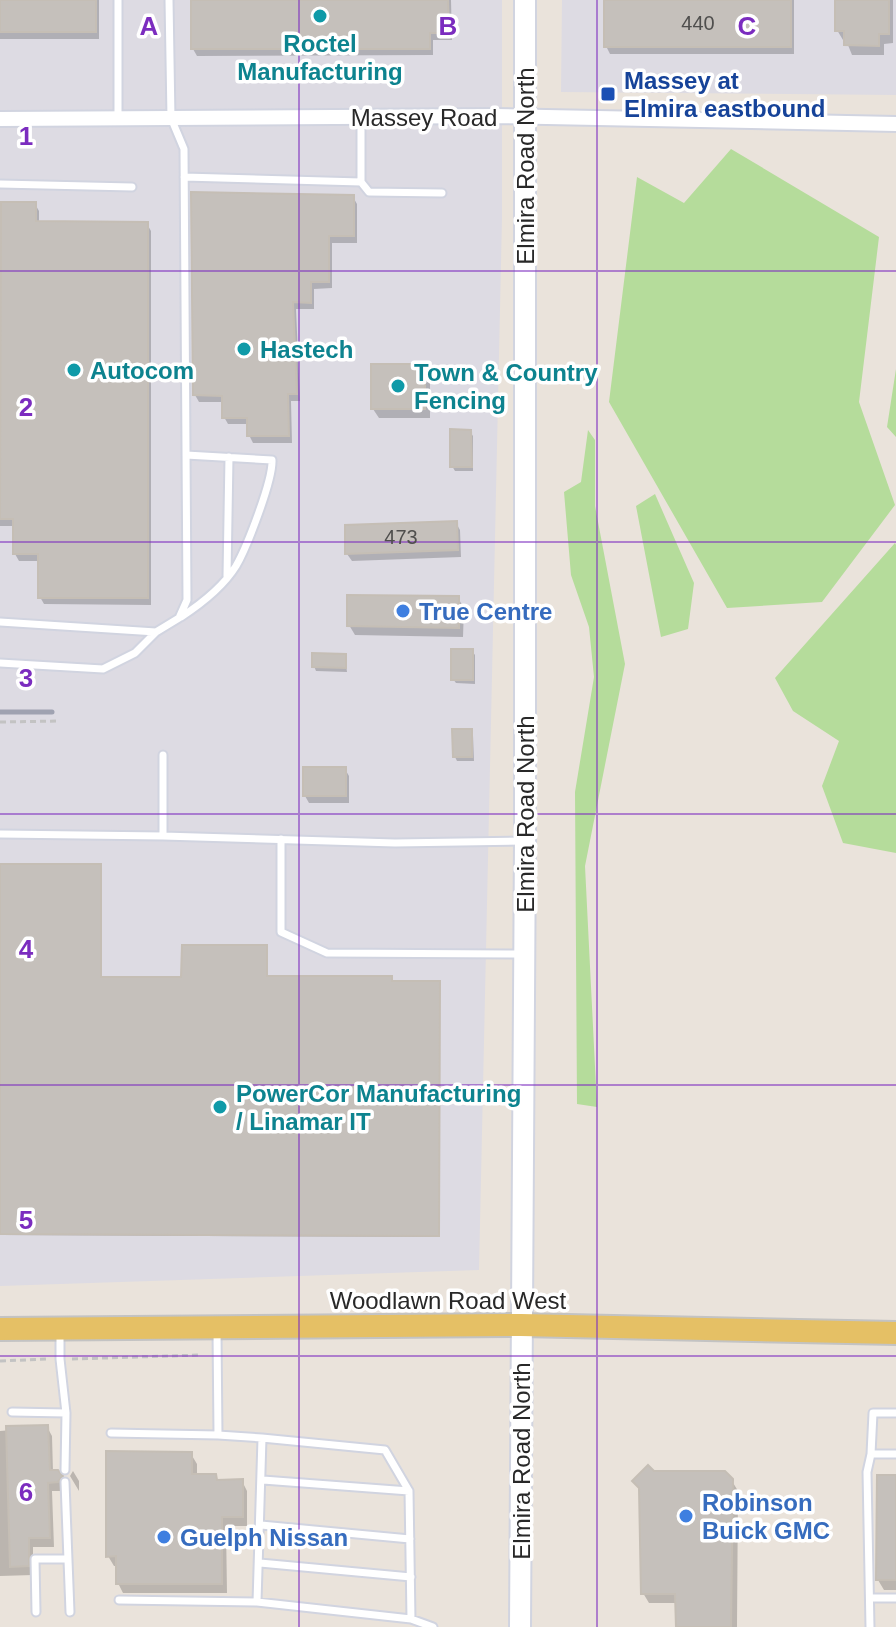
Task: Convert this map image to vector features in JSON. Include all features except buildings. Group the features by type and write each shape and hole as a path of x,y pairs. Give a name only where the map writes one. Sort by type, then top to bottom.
{"main road":[{"name":"Elmira Road North","path":"520,1627 525,954 525,0"},
{"name":"Woodlawn Road West","path":"0,1329 521,1325 896,1333"}],"street":[{"name":"Massey Road","path":"0,119 525,117 896,124"}],"lane":[{"path":"118,0 118,118"},
{"path":"169,0 171,118 184,149 187,600 179,618"},
{"path":"361,117 361,182 369,192 442,193"},
{"path":"184,177 361,182"},
{"path":"0,184 132,187"},
{"path":"0,663 103,669 135,653 156,632 203,603 236,566 260,508 272,460 186,455"},
{"path":"227,576 229,457"},
{"path":"0,622 156,632"},
{"path":"163,755 163,836"},
{"path":"0,834 395,843 525,841"},
{"path":"281,839 281,932 327,953 525,954"},
{"path":"217,1327 218,1435"},
{"path":"60,1328 66,1413 65,1470"},
{"path":"12,1412 66,1413"},
{"path":"870,1627 867,1472 873,1413 896,1413"},
{"path":"111,1433 218,1435 385,1450 409,1491 411,1619"},
{"path":"257,1602 262,1438"},
{"path":"871,1454 896,1454"},
{"path":"263,1480 409,1491"},
{"path":"65,1482 70,1612"},
{"path":"261,1525 410,1539"},
{"path":"36,1612 35,1559 68,1559"},
{"path":"260,1563 411,1577"},
{"path":"870,1598 896,1598"},
{"path":"119,1600 257,1602 411,1619 433,1627"}],"path":[{"path":"0,722 60,721"},
{"path":"0,1361 201,1355"}],"shaded area":[{"path":"0,0 502,0 502,218 479,1270 0,1286"},
{"path":"562,0 896,0 896,95 561,92"}],"green space":[{"path":"731,149 879,237 859,402 895,505 822,602 727,608 609,402 637,177 684,203"},
{"path":"896,369 896,437 887,427"},
{"path":"588,430 595,440 595,506 625,664 585,866 597,1107 577,1104 575,792 594,677 589,627 571,575 564,492 581,482"},
{"path":"655,494 694,583 688,629 661,637 636,506"},
{"path":"895,543 896,853 843,843 822,786 839,741 793,711 775,678"}],"railway":[{"path":"0,712 52,712"}],"place":[{"name":"Roctel Manufacturing","path":"320,16"},
{"name":"Massey at Elmira eastbound","path":"608,94"},
{"name":"Hastech","path":"244,349"},
{"name":"Autocom","path":"74,370"},
{"name":"Town & Country Fencing","path":"398,386"},
{"name":"True Centre","path":"403,611"},
{"name":"PowerCor Manufacturing / Linamar IT","path":"220,1107"},
{"name":"Robinson Buick GMC","path":"686,1516"},
{"name":"Guelph Nissan","path":"164,1537"}]}
